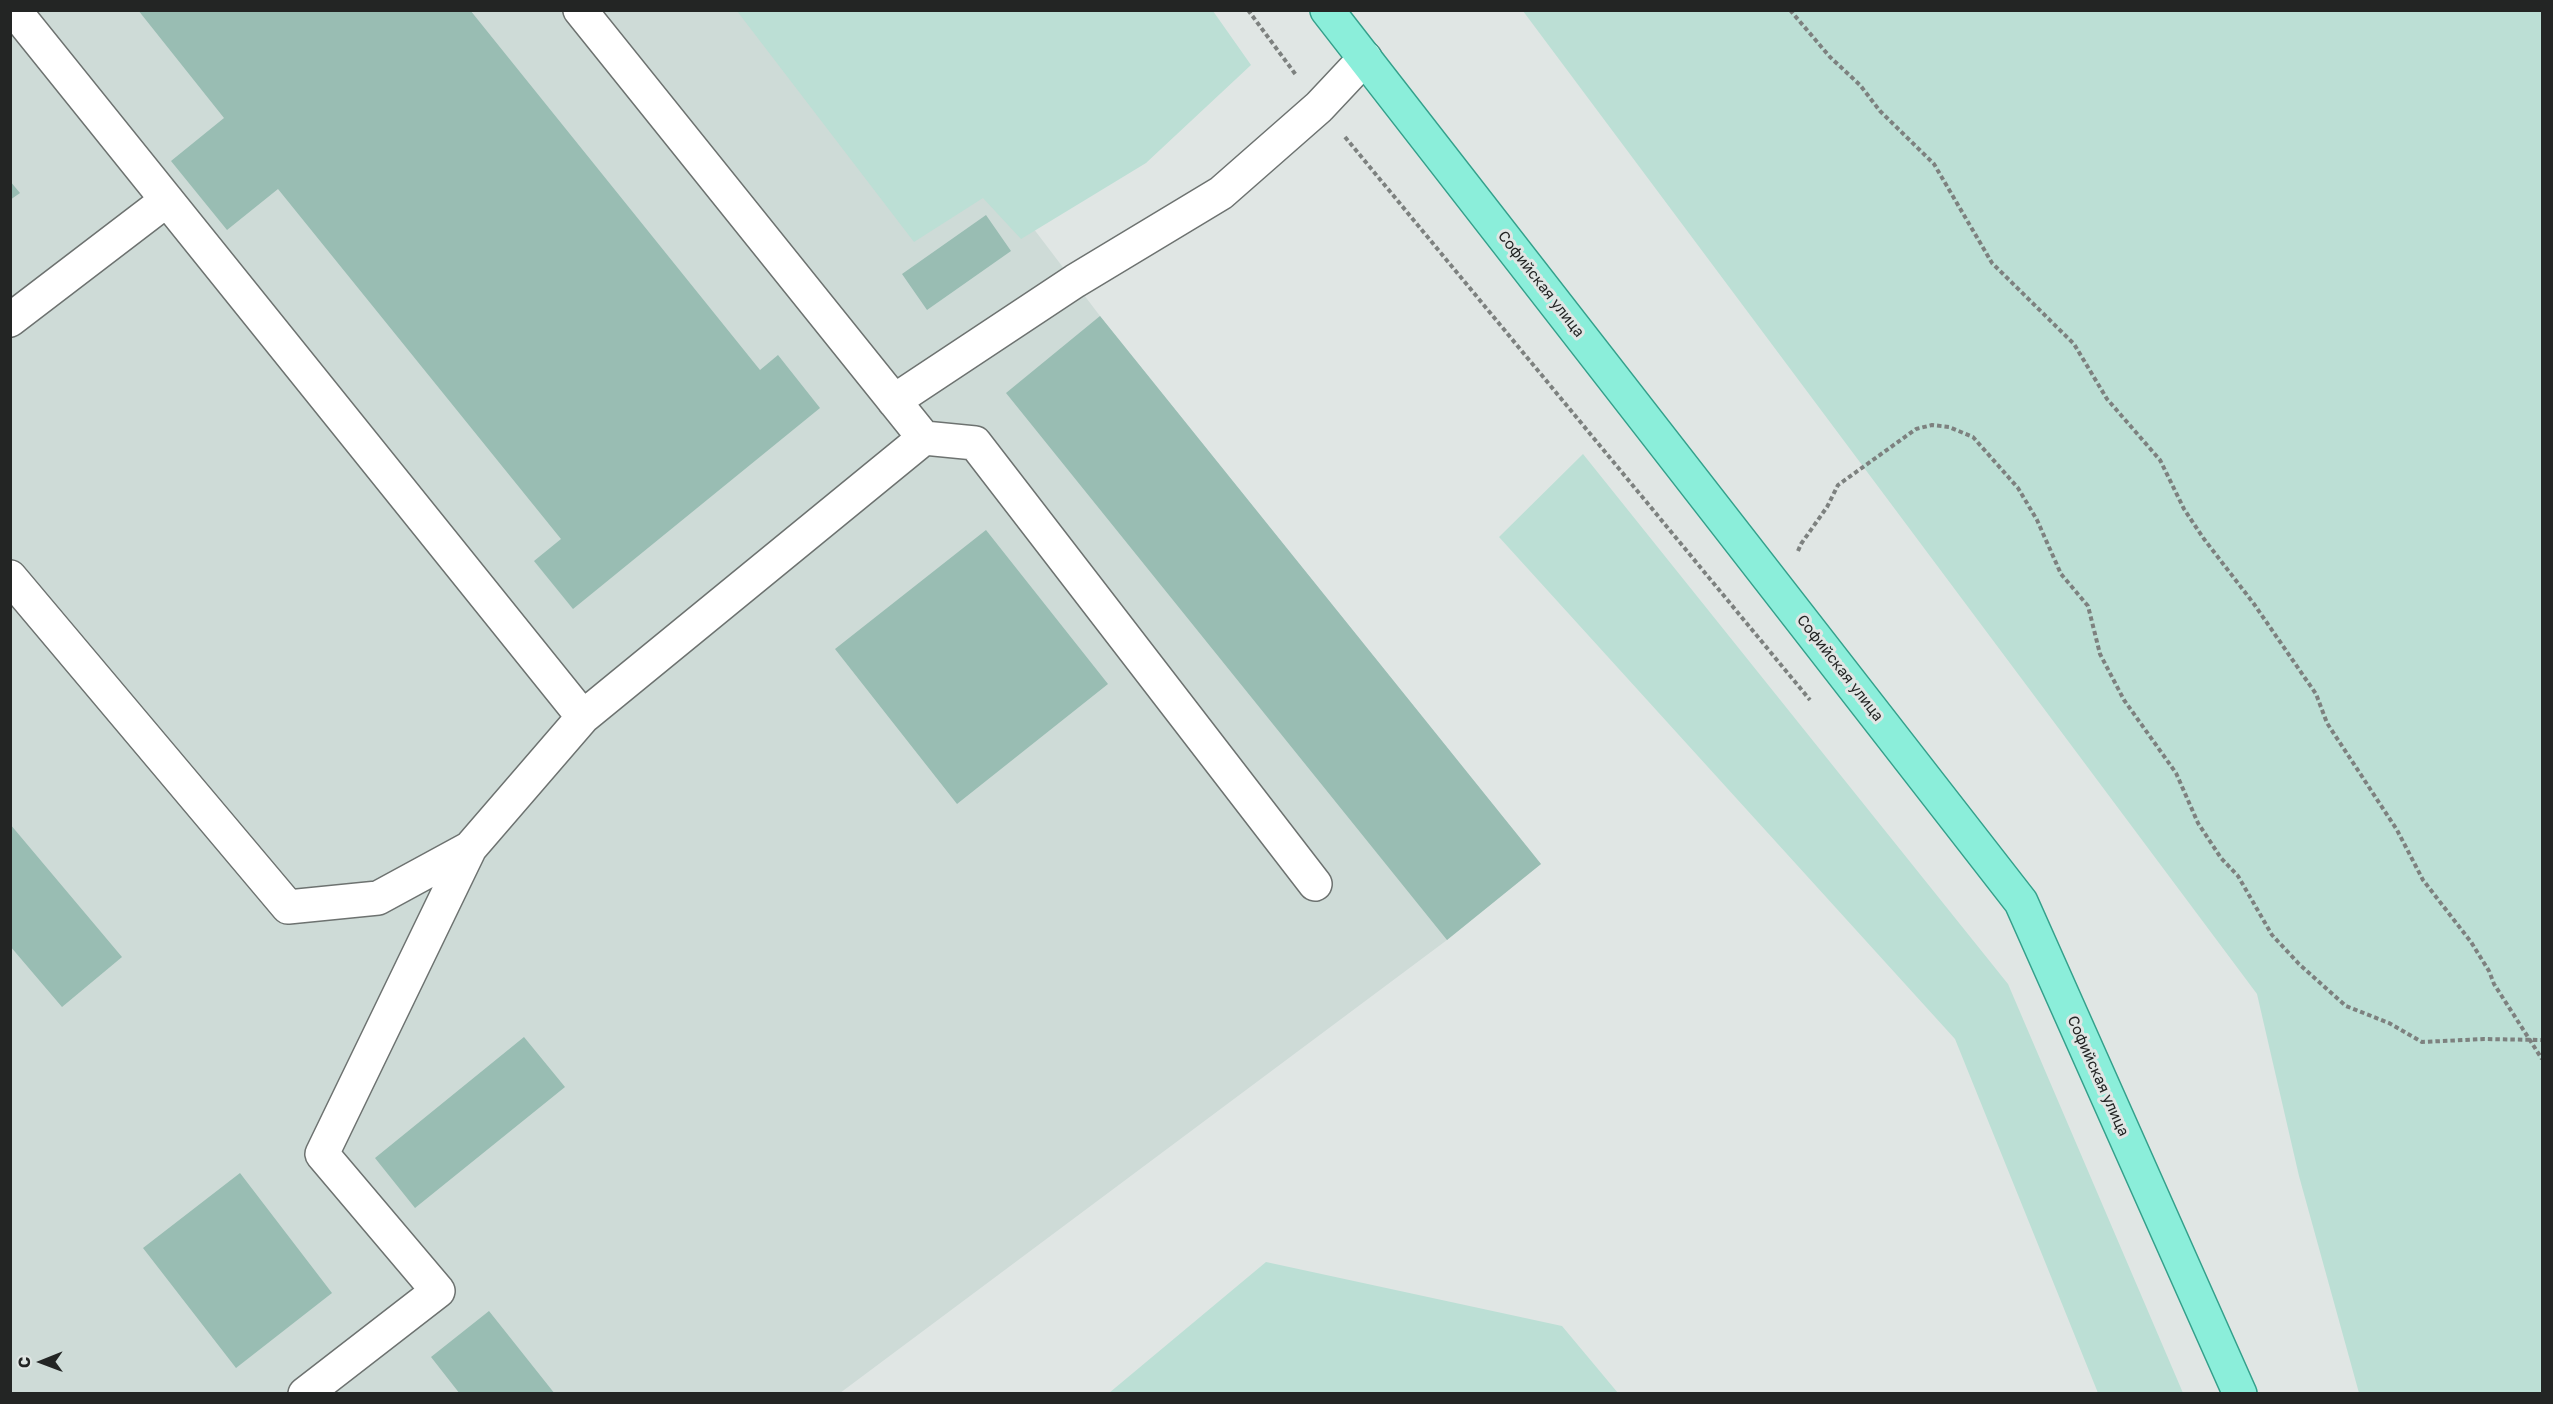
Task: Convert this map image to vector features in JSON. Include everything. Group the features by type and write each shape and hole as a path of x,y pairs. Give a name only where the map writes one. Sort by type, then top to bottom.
{"main road":[{"name":"Софийская улица","path":"1327,10 2021,902 2240,1394"}],"lane":[{"path":"14,10 583,717"},
{"path":"580,10 924,438"},
{"path":"894,401 1075,281 1221,193 1319,107 1365,58"},
{"path":"10,320 167,200"},
{"path":"305,1394 438,1291 322,1154 470,848 583,717 924,438 975,443 1316,884"},
{"path":"10,577 288,907 378,898 470,848"}],"path":[{"path":"1248,10 1319,107 1813,704"},
{"path":"1790,10 1830,57 1860,85 1880,111 1934,164 1992,263 2074,344 2107,399 2160,460 2184,509 2254,604 2316,694 2327,723 2397,830 2423,880 2471,942 2489,971 2494,984 2542,1059"},
{"path":"1783,595 1800,544 1827,507 1838,485 1916,429 1932,425 1949,427 1973,437 2018,488 2037,520 2061,574 2088,606 2100,654 2124,700 2176,773 2198,823 2215,849 2238,876 2272,935 2292,957 2346,1006 2389,1023 2422,1042 2484,1039 2542,1040"}],"shaded area":[{"path":"10,11 868,11 1100,316 1541,864 1447,940 840,1393 11,1393"}],"green space":[{"path":"737,11 1213,11 1251,65 1146,163 1021,239 983,198 914,242"},
{"path":"1523,11 2542,11 2542,1393 2359,1393 2299,1176 2257,994"},
{"path":"1583,454 2008,984 2183,1393 2098,1393 1955,1039 1499,537"},
{"path":"1266,1262 1562,1326 1618,1393 1109,1393"}],"building":[{"path":"138,10 470,10 760,370 778,355 820,408 573,609 534,561 561,539 278,189 227,230 171,161 224,118"},
{"path":"10,181 20,193 10,200"},
{"path":"986,215 1011,251 927,310 902,274"},
{"path":"1100,316 1541,864 1447,940 1006,393"},
{"path":"986,530 1108,684 957,804 835,649"},
{"path":"10,824 122,957 62,1007 10,946"},
{"path":"524,1037 565,1087 415,1208 375,1158"},
{"path":"240,1173 332,1293 236,1368 143,1248"},
{"path":"489,1311 555,1394 460,1394 431,1357"}]}
